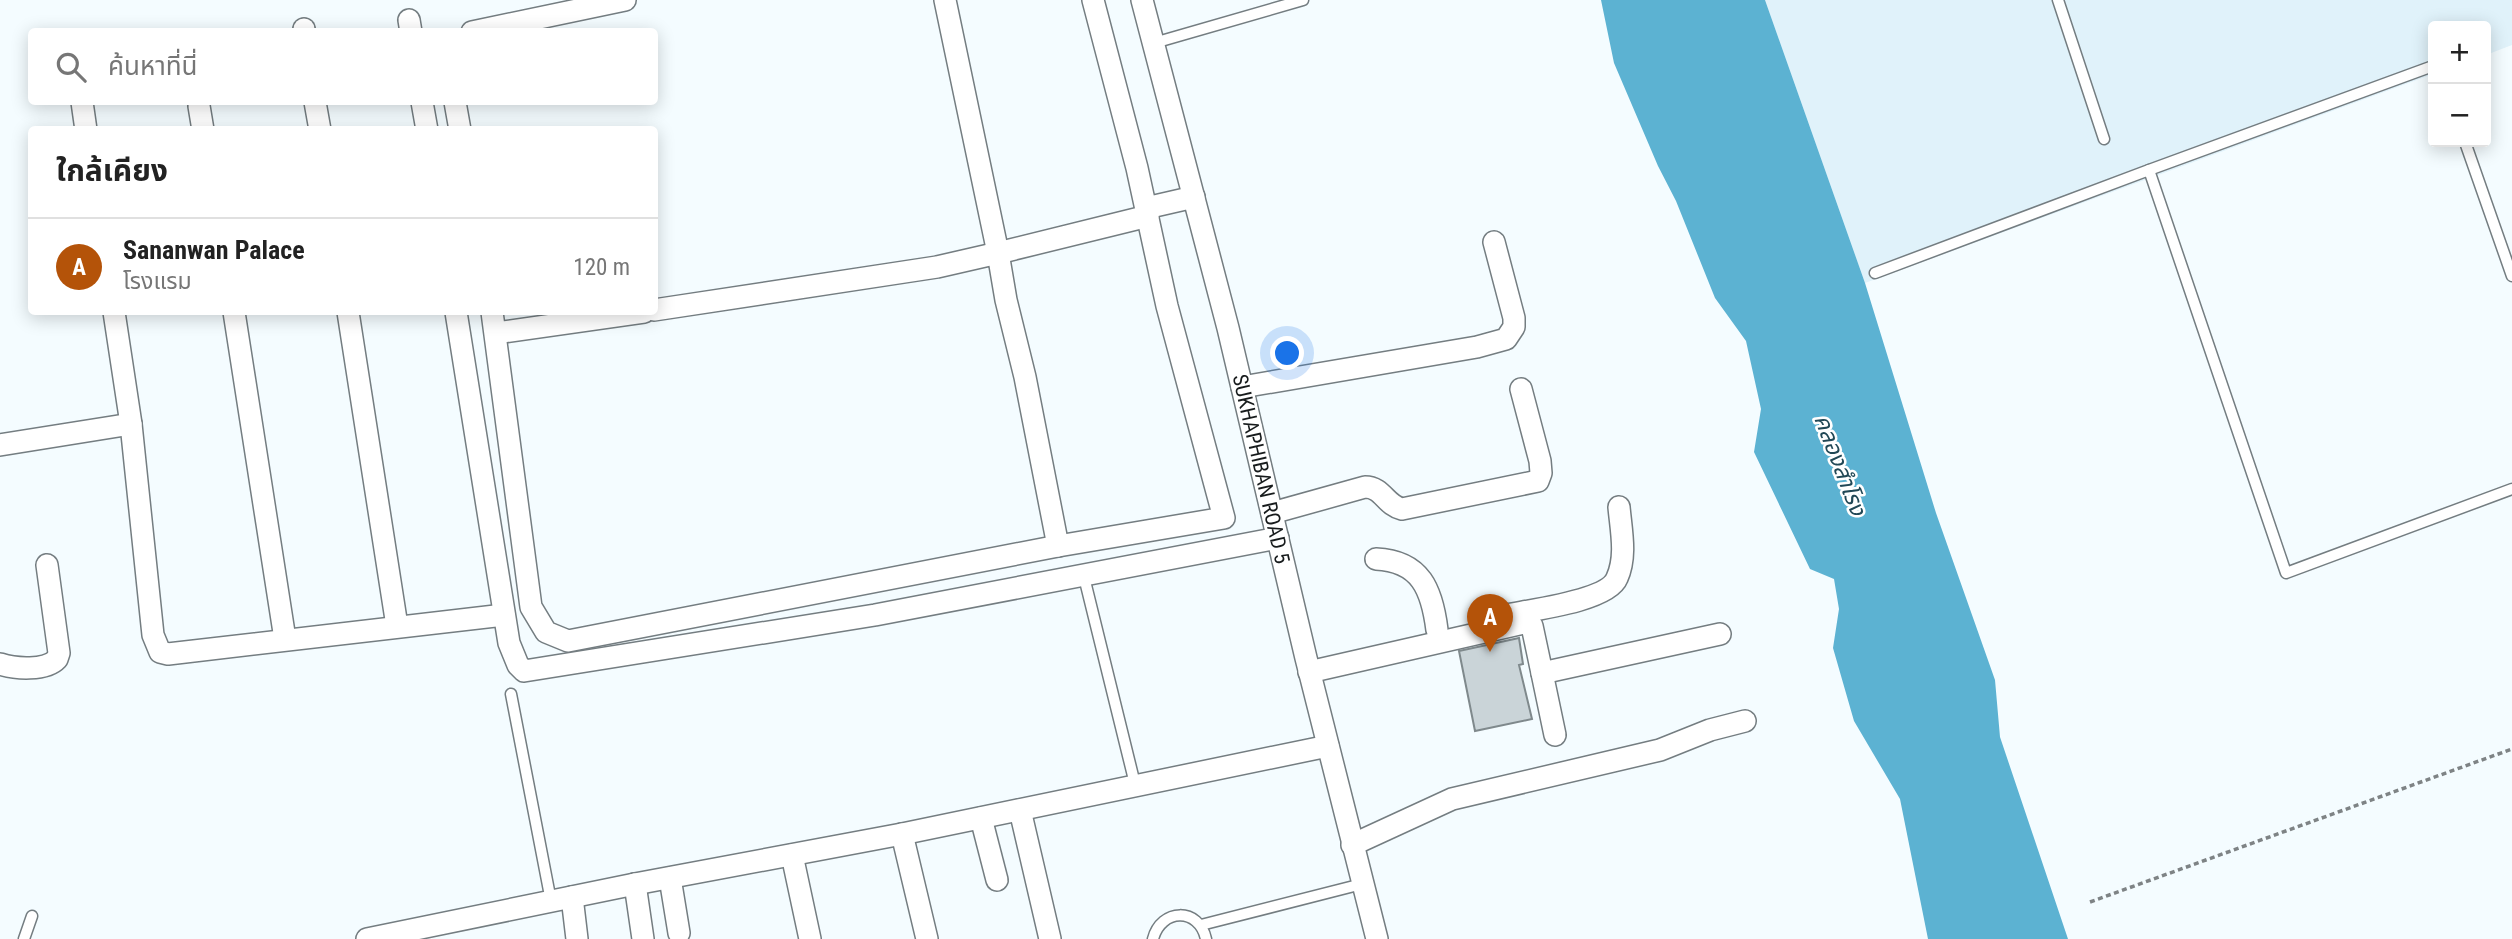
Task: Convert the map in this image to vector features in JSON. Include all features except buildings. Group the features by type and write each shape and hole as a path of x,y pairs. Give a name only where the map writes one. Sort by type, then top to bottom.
{"street":[{"path":"491,28 625,0"},
{"path":"945,0 1058,546"},
{"path":"493,315 531,607 546,632 568,641 1058,546 1224,518 1167,306 1147,212 1093,0"},
{"name":"SUKHAPHIBAN ROAD 5","path":"1142,0 1242,387 1373,938"},
{"path":"82,105 85,126"},
{"path":"316,105 319,126"},
{"path":"423,105 426,126"},
{"path":"456,105 459,126"},
{"path":"199,106 202,126"},
{"path":"658,309 937,267 998,253 1194,197"},
{"path":"1242,387 1477,347 1506,339 1514,327 1514,318 1494,242"},
{"path":"114,315 131,424 153,635 160,652 167,654 504,615"},
{"path":"233,315 285,639"},
{"path":"348,315 397,626"},
{"path":"456,315 509,643 518,665 524,671 875,614 1278,538"},
{"path":"496,333 624,315"},
{"path":"1272,513 1373,487 1394,507 1402,509 1538,481 1541,473 1540,461 1521,389"},
{"path":"0,445 131,424"},
{"path":"1308,665 1437,630 1589,597 1611,587 1617,579 1622,550 1619,507"},
{"path":"1376,559 1392,560 1410,567 1421,579 1434,605 1437,630"},
{"path":"0,664 16,667 47,665 57,659 59,653 47,565"},
{"path":"1308,665 1529,623 1555,735"},
{"path":"1542,673 1720,634"},
{"path":"1352,845 1452,799 1660,750 1710,730 1745,721"},
{"path":"367,939 635,884 902,834 1328,746"},
{"path":"1020,810 1050,939"},
{"path":"981,818 997,880"},
{"path":"902,834 927,939"},
{"path":"792,855 810,939"},
{"path":"670,878 679,933"},
{"path":"635,884 643,939"},
{"path":"572,897 577,939"}],"lane":[{"path":"1154,43 1303,0"},
{"path":"2058,0 2104,139"},
{"path":"1875,273 2428,68"},
{"path":"2467,147 2512,274"},
{"path":"2149,170 2286,573 2512,489"},
{"path":"1084,581 1135,784"},
{"path":"511,694 551,901"},
{"path":"1201,925 1362,884"},
{"path":"1153,939 1158,926 1167,918 1179,915 1191,917 1201,925 1206,939"},
{"path":"24,939 32,916"}],"path":[{"path":"2090,902 2512,749"}],"shaded area":[{"path":"1765,0 2512,0 2512,45 2491,53 2491,21 2428,21 2428,76 1865,283"}],"water":[{"name":"คลองสำโรง","path":"1601,0 1765,0 1865,283 1936,513 1995,680 2000,737 2068,939 1928,939 1900,799 1854,721 1833,648 1839,609 1834,579 1810,569 1754,452 1761,409 1746,341 1715,298 1676,201 1614,63"}],"place":[{"name":"Sananwan Palace","path":"1490,652"}]}
